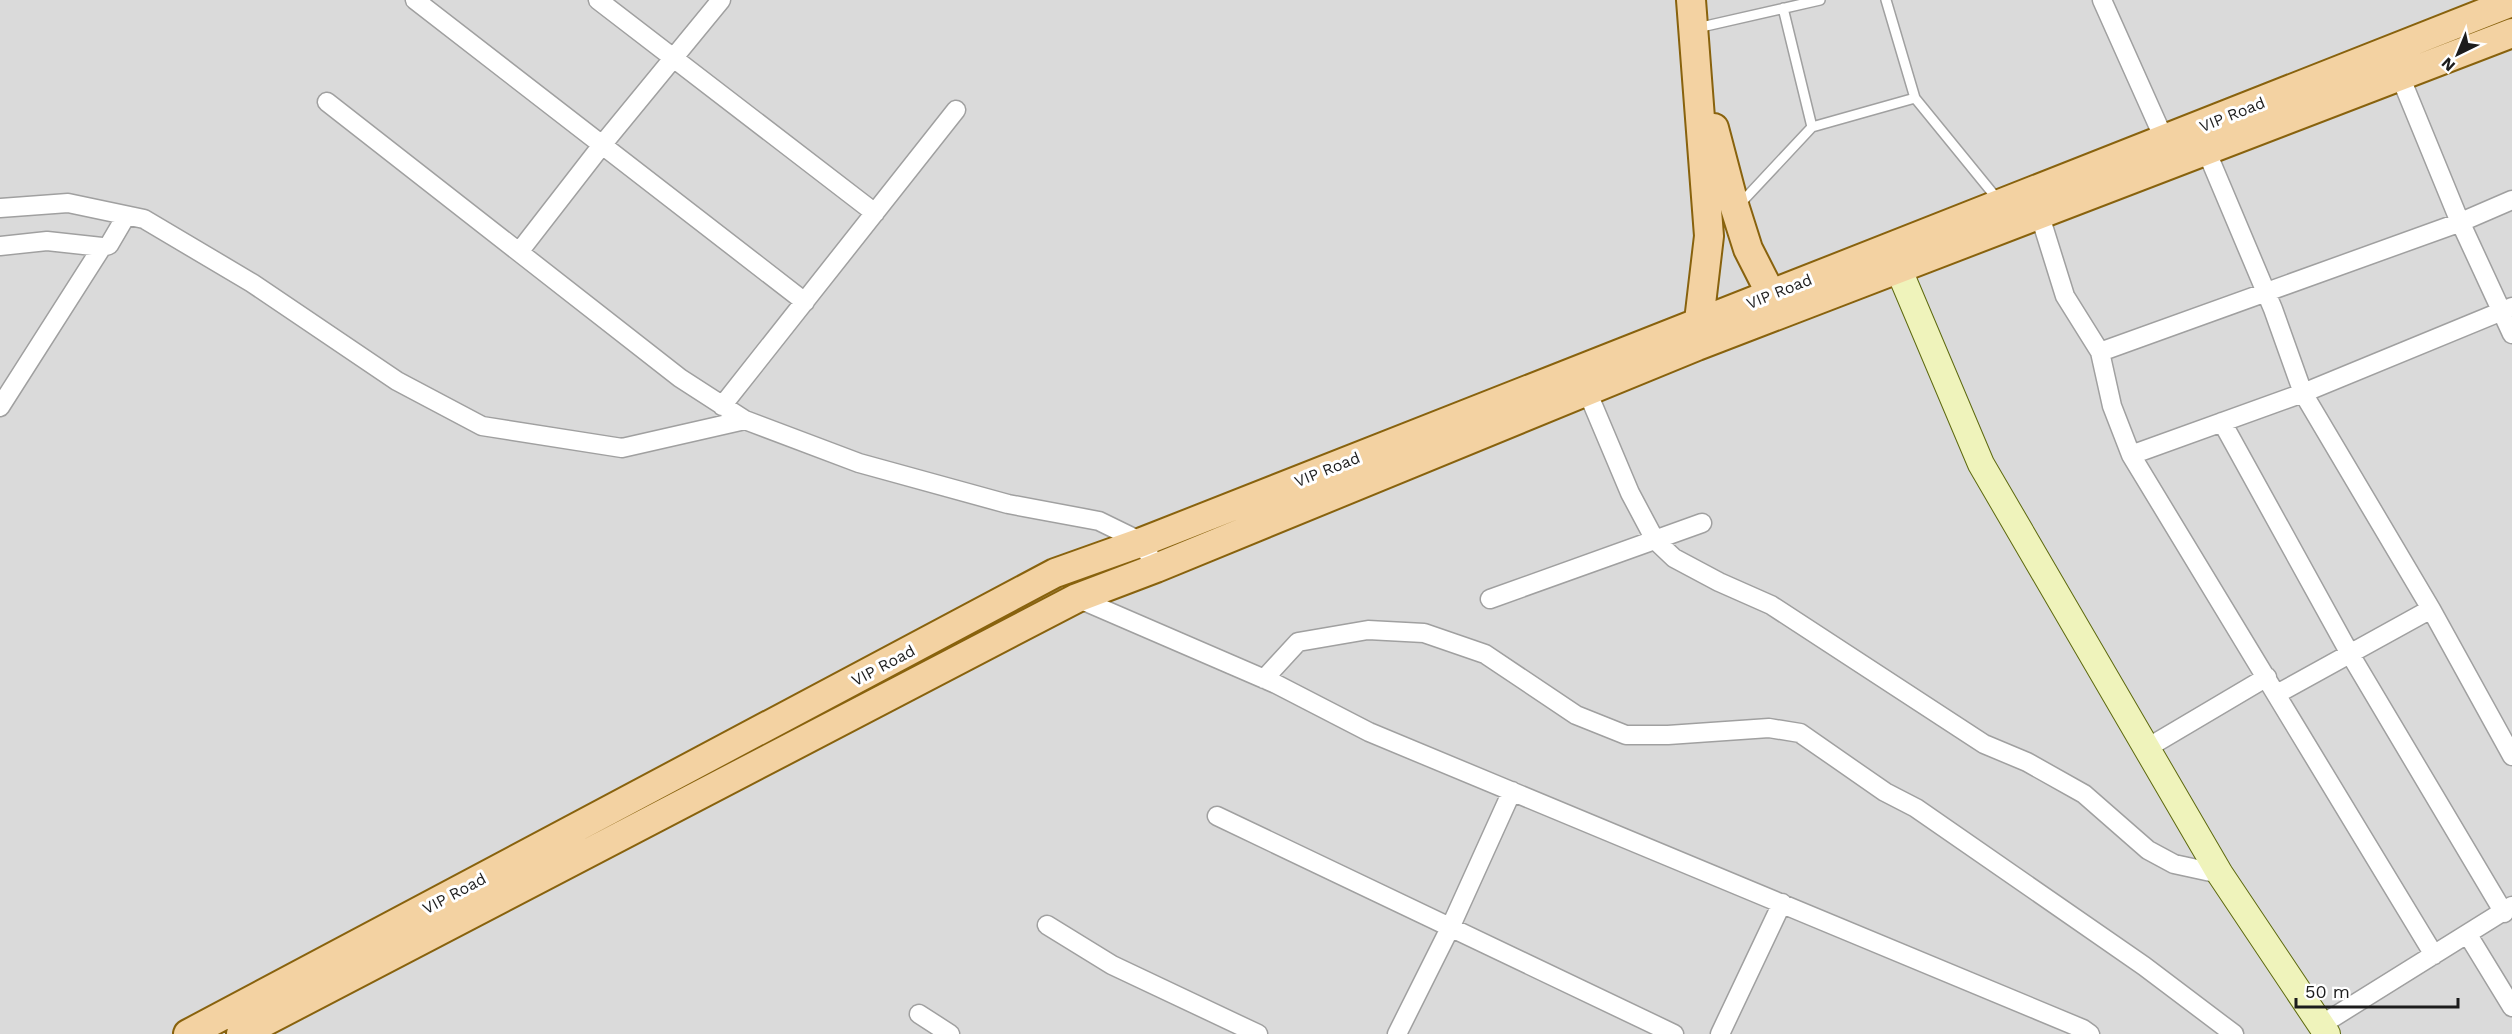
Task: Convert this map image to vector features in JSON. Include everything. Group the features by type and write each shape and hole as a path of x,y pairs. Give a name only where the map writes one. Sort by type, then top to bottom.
{"main road":[{"path":"1691,0 1709,236 1698,334"},
{"name":"VIP Road","path":"1895,258 2001,203 2165,141 2512,2"},
{"name":"VIP Road","path":"188,1034 1055,573 1698,334 1895,258 2040,216 2512,33"},
{"path":"1693,41 1735,208 1748,249 1776,304"},
{"path":"1895,258 1981,464 2220,874 2324,1029"},
{"name":"VIP Road","path":"241,1034 1077,598 1156,568 1587,391 1698,334"}],"street":[{"path":"415,0 805,302"},
{"path":"598,0 875,213"},
{"path":"519,252 602,145 721,0"},
{"path":"2102,0 2165,141"},
{"path":"2400,76 2461,222 2507,309 2512,334"},
{"path":"327,102 680,378 745,420 859,463 1008,504 1099,521 1142,542 1156,568"},
{"path":"722,406 956,110"},
{"path":"2206,150 2266,293 2302,393 2431,609 2512,756"},
{"path":"2100,352 2461,222 2512,200"},
{"path":"0,208 68,203 144,219 252,283 397,381 482,426 622,448 745,420"},
{"path":"0,246 47,241 102,247 109,245 126,216"},
{"path":"2040,216 2065,296 2100,352 2112,406 2131,455 2434,956"},
{"path":"0,407 102,247"},
{"path":"2131,455 2302,393 2507,309"},
{"path":"1587,391 1630,493 1655,540 1674,558 1719,582 1771,605 1984,744 2027,762 2084,794 2148,850 2174,864 2220,874"},
{"path":"2222,422 2350,654 2508,910 2324,1029"},
{"path":"1490,599 1702,523"},
{"path":"1077,598 1264,679 1369,732 2083,1029 2090,1034"},
{"path":"2277,694 2431,609"},
{"path":"1264,679 1298,642 1368,630 1424,633 1485,654 1576,715 1626,735 1668,735 1769,728 1800,733 1885,792 1925,814 2144,966 2234,1034"},
{"path":"2147,748 2267,677"},
{"path":"1397,1034 1450,928 1512,791"},
{"path":"1217,816 1674,1034"},
{"path":"1720,1034 1782,903"},
{"path":"1047,925 1112,965 1258,1034"},
{"path":"2468,935 2512,1007"},
{"path":"919,1014 951,1034"}],"lane":[{"path":"1693,41 1783,8 1820,0"},
{"path":"1886,0 1915,98 2001,203"},
{"path":"1783,8 1812,127"},
{"path":"1735,208 1812,127 1915,98"}],"shaded area":[{"path":"0,0 2512,0 2512,1034 0,1034"}]}
